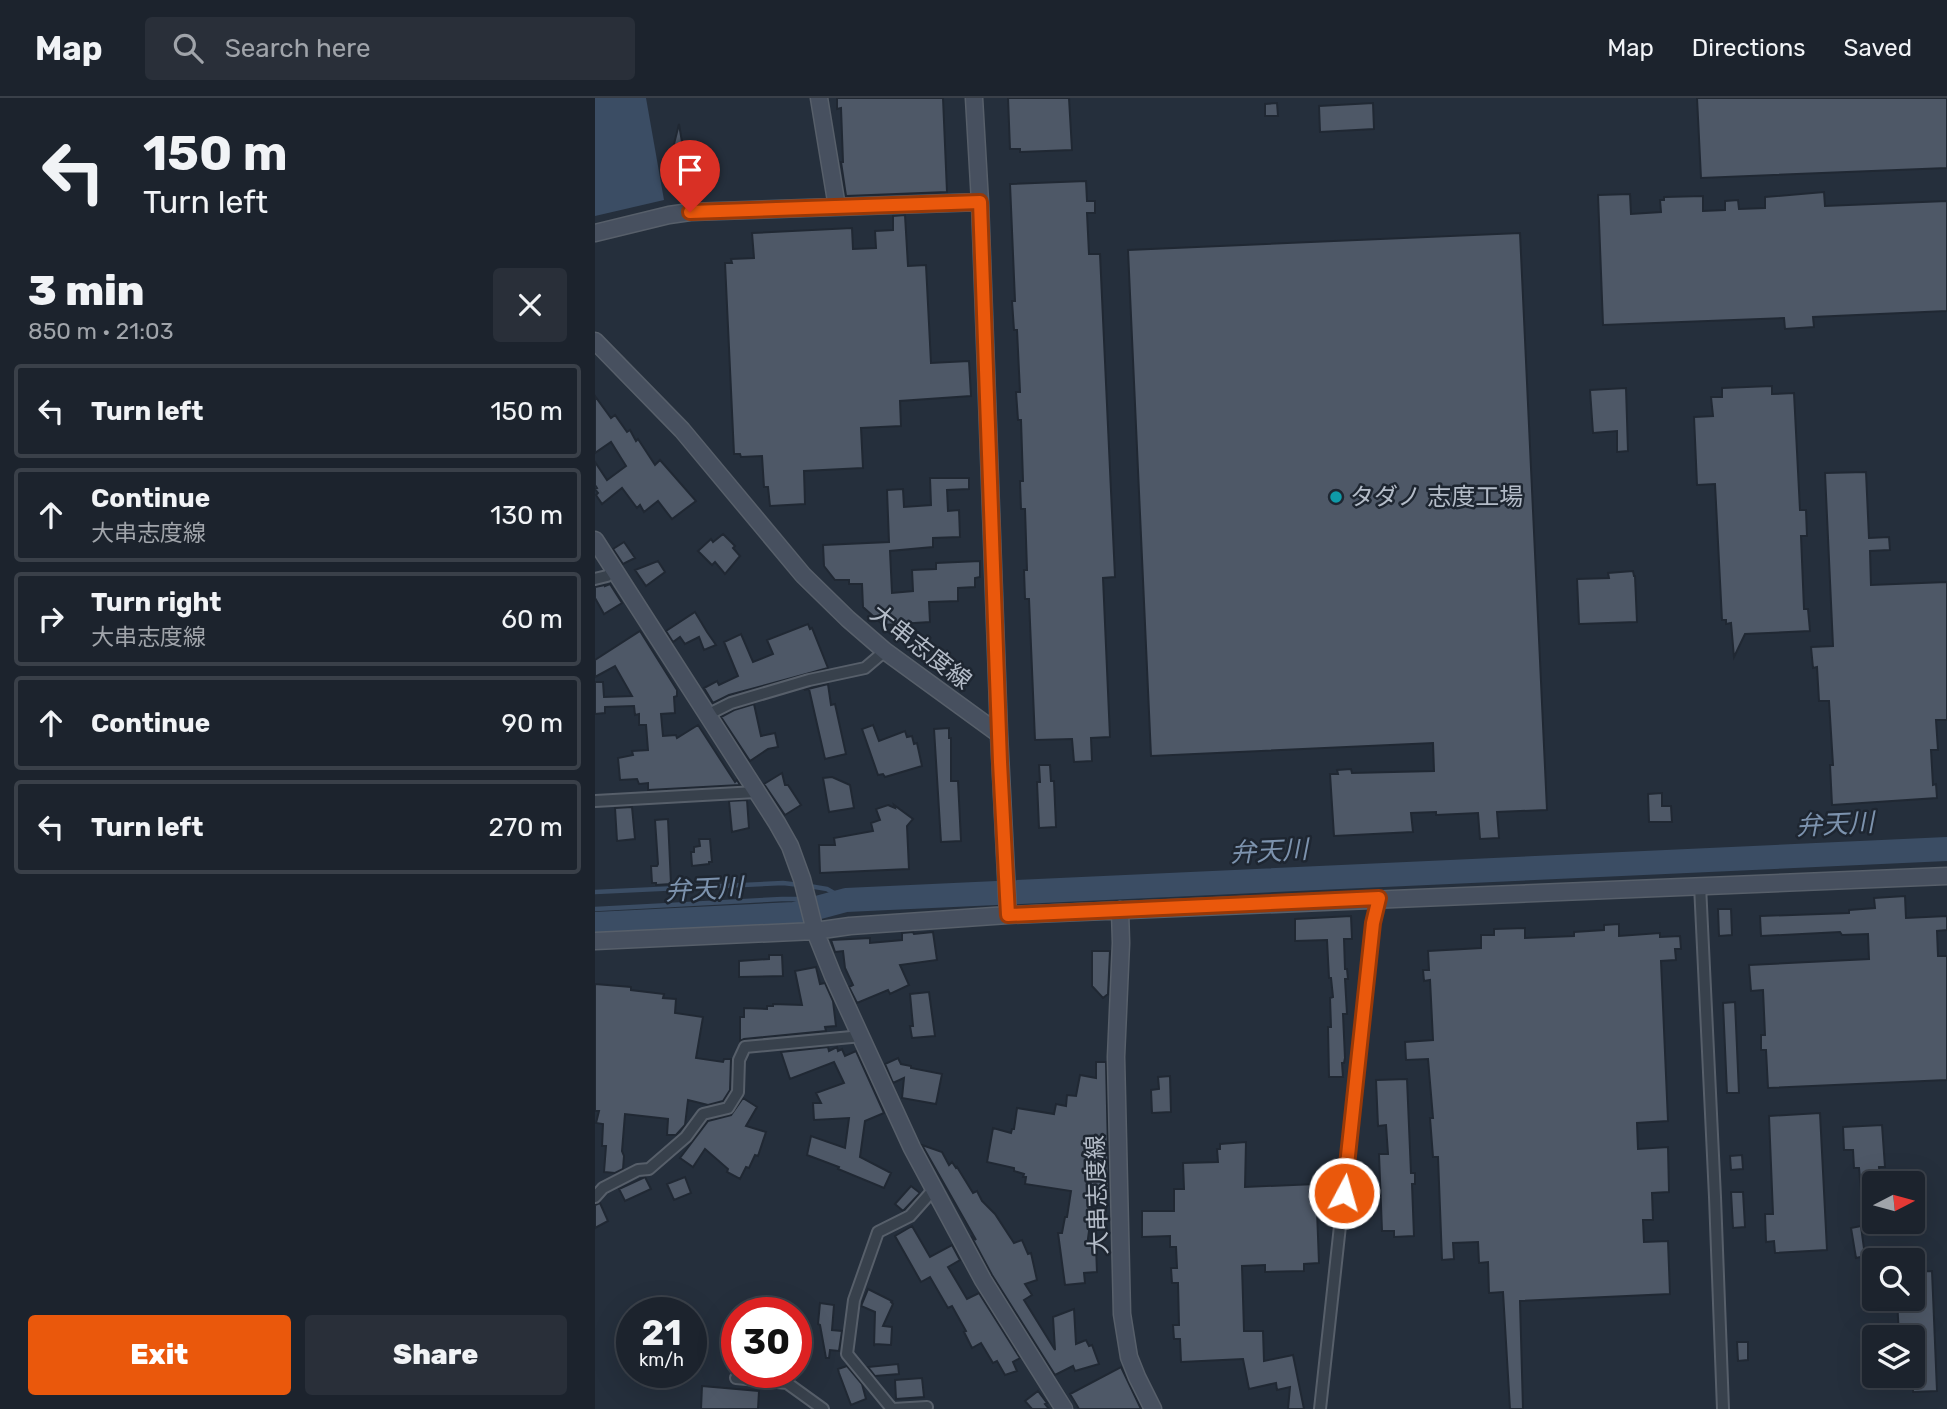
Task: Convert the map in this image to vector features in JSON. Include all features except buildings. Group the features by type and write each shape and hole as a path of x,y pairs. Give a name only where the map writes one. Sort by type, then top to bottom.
{"main road":[{"path":"819,98 837,207"},
{"path":"974,98 1007,907"},
{"path":"595,233 690,212 980,202"},
{"name":"大串志度線","path":"595,341 682,430 803,575 848,620 885,651 999,734"},
{"path":"595,540 790,846 802,879 815,931 833,976 912,1148 983,1280 1064,1409"},
{"path":"595,942 815,931 1007,907 1120,910 1947,876"},
{"name":"大串志度線","path":"1120,910 1116,1057 1122,1314 1129,1356 1153,1409"}],"street":[{"path":"595,579 607,576 614,570"},
{"path":"707,715 731,703 809,680 865,668 885,651"},
{"path":"595,801 756,792"},
{"path":"1700,886 1723,1409"},
{"path":"1320,1409 1373,923 1379,898"},
{"path":"595,1197 603,1188 638,1170 649,1169 687,1137 703,1114 728,1108 738,1092 739,1060 745,1048 862,1036"},
{"path":"927,1407 893,1409 847,1354 853,1300 878,1231 910,1216 934,1189"},
{"path":"795,1388 823,1409"}],"water":[{"path":"595,98 646,98 664,200 595,216"}],"waterway":[{"name":"弁天川","path":"595,924 794,914 846,900 1947,849"},
{"path":"595,892 783,883 800,885"},
{"path":"809,886 827,889 846,900"},
{"path":"595,909 803,899"},
{"path":"812,900 845,900"}],"place":[{"name":"タダノ 志度工場","path":"1336,497"}],"route":[{"path":"690,212 980,202 1008,915 1379,898 1373,923 1344,1193"}]}
